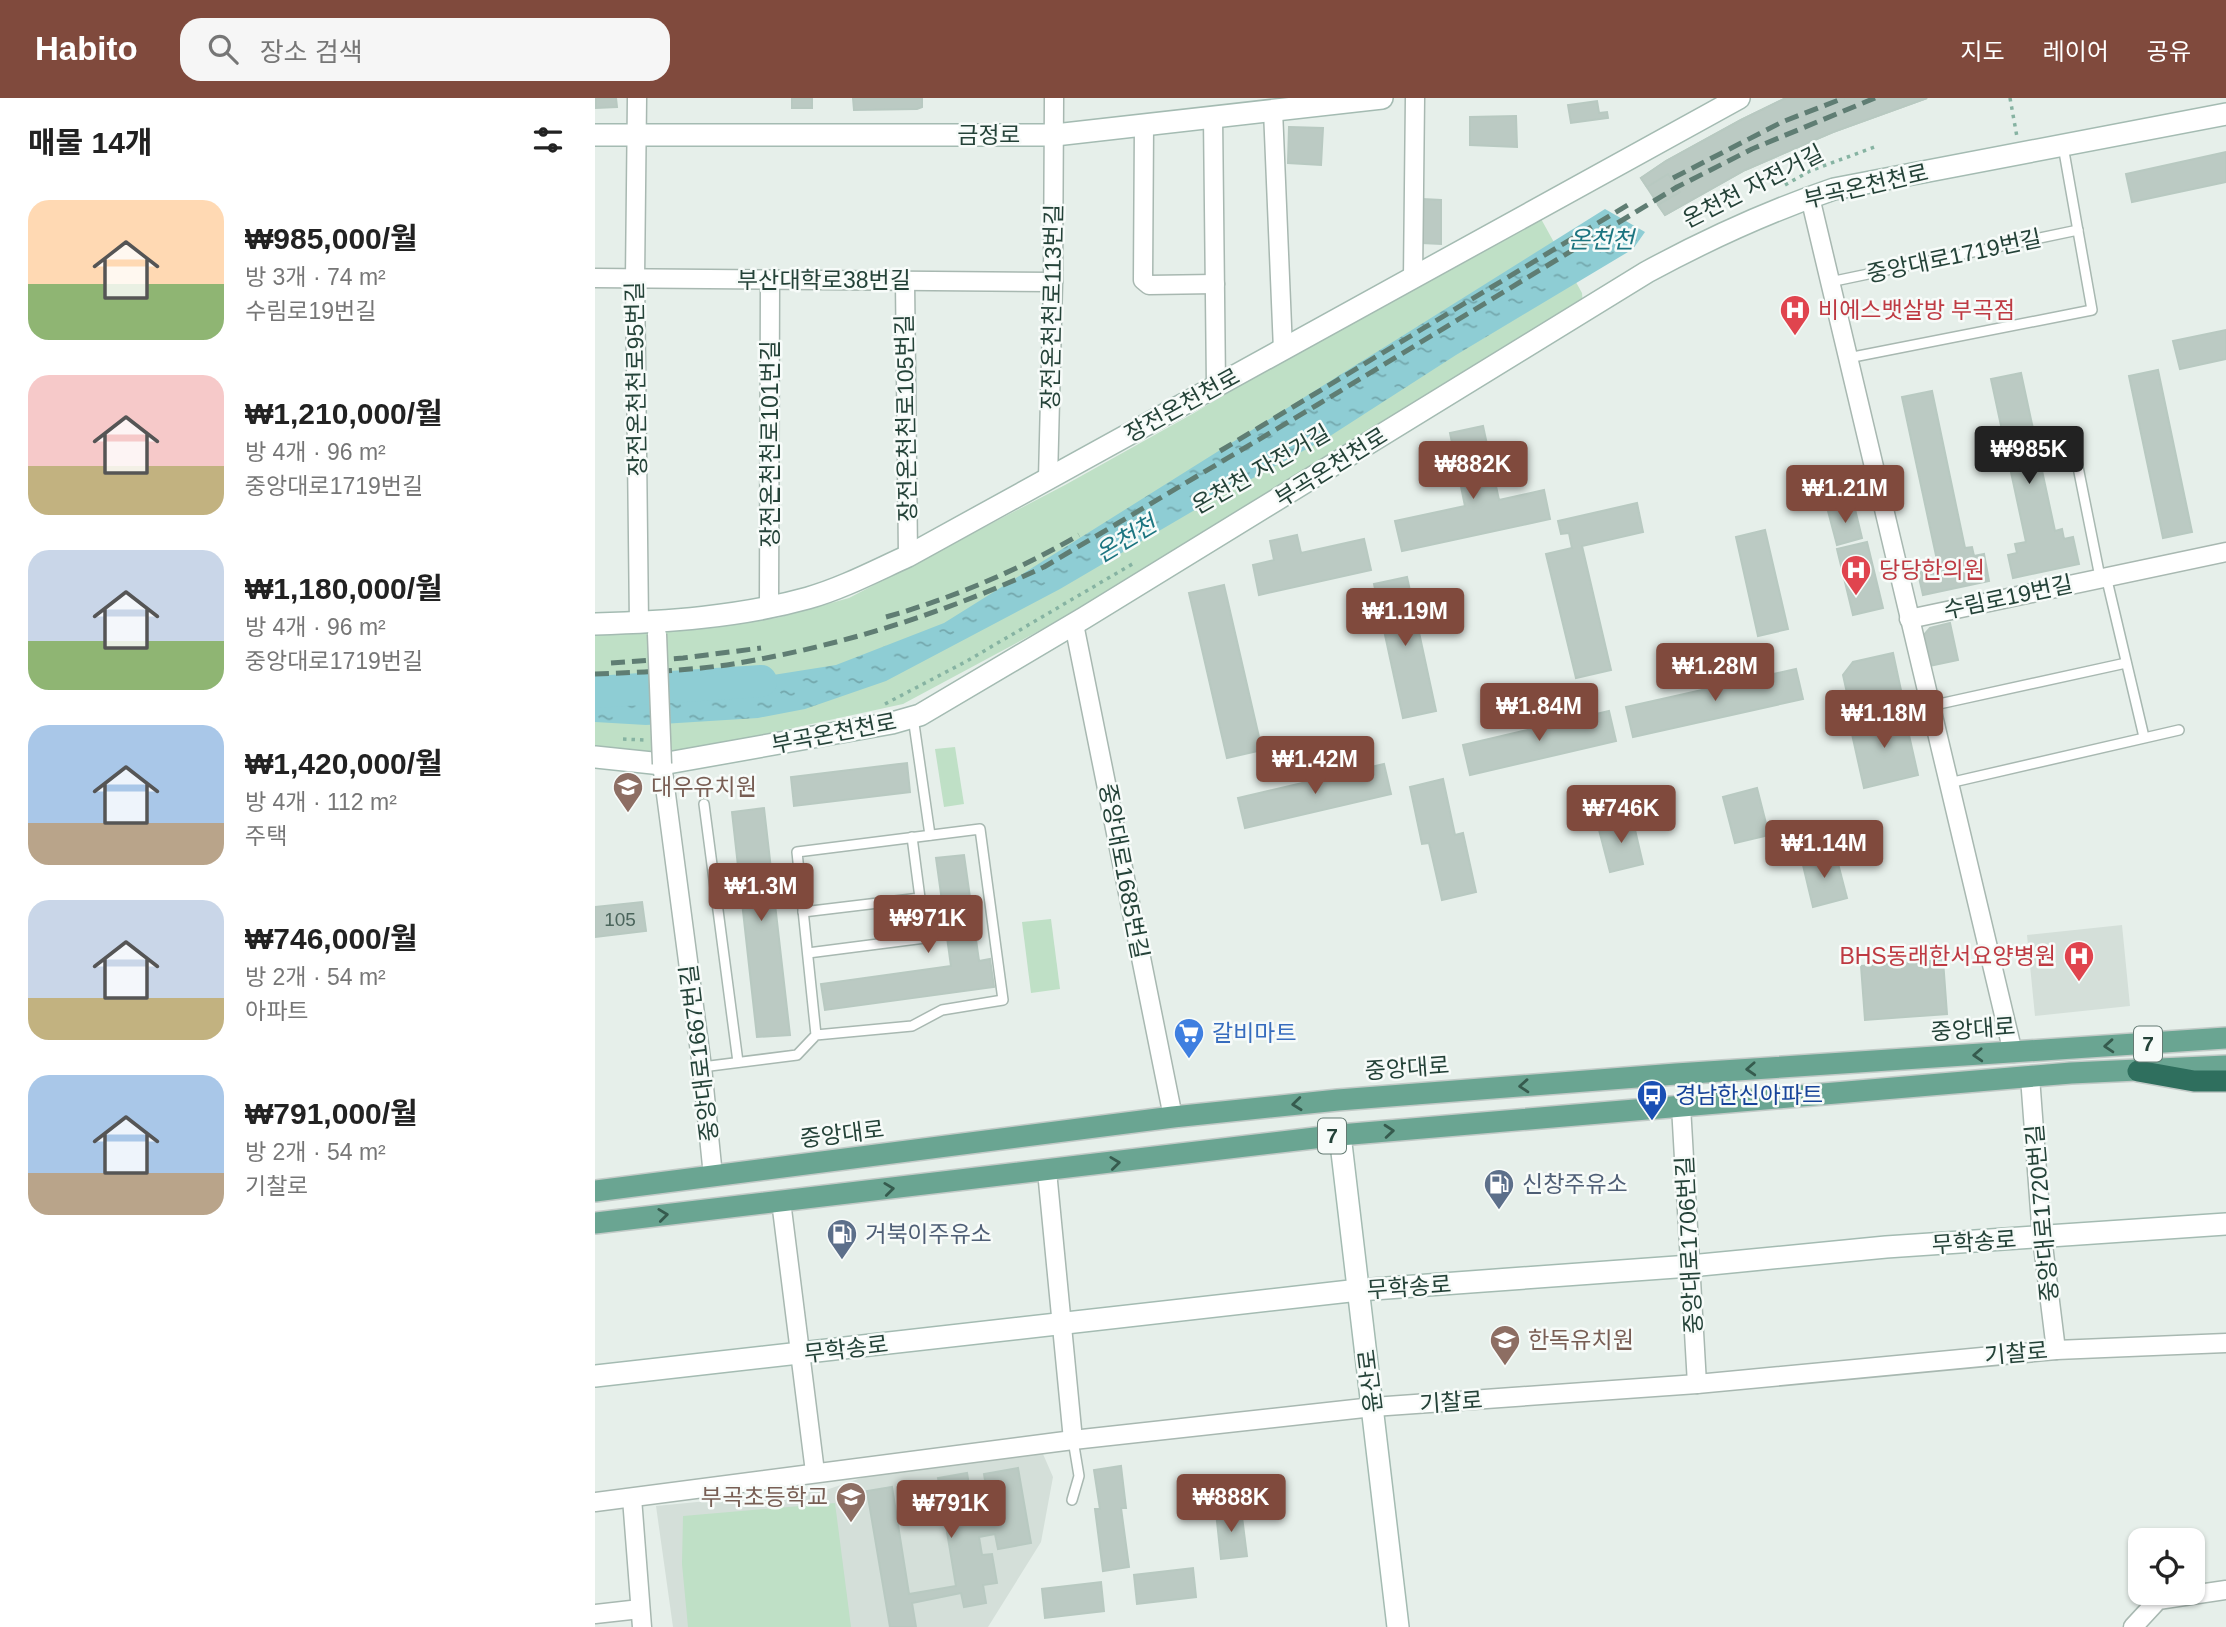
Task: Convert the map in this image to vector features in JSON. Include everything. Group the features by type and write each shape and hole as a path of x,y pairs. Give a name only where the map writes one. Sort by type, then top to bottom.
{"highway":[{"path":"2138,1071 2194,1082 2226,1081"}],"main road":[{"name":"금정로","path":"595,135 1055,135 1382,98"},
{"name":"장전온천천로","path":"595,624 651,626 769,607 843,585 908,556 1739,98"},
{"name":"부곡온천천로","path":"595,757 662,764 913,717 1075,624 1647,272 1707,239 1834,189 2226,114"},
{"name":"중앙대로","path":"595,1191 1173,1117 1338,1100 1649,1076 2226,1038"},
{"name":"7","path":"595,1223 1341,1135 2071,1073 2226,1066"},
{"name":"윤산로","path":"1341,1135 1398,1627"},
{"name":"무학송로","path":"595,1377 1359,1290 1690,1266 1886,1247 2226,1224"}],"street":[{"name":"장전온천천로95번길","path":"638,98 635,279 651,626 662,764"},
{"name":"장전온천천로113번길","path":"1048,479 1054,98"},
{"path":"1413,278 1415,98"},
{"path":"1273,110 1283,350"},
{"path":"1213,117 1216,386"},
{"path":"1144,125 1143,280 1149,285 1215,284"},
{"path":"1809,197 2013,1053"},
{"name":"부산대학로38번길","path":"595,278 1053,282"},
{"name":"장전온천천로101번길","path":"769,607 770,280"},
{"name":"장전온천천로105번길","path":"905,281 908,556"},
{"name":"수림로19번길","path":"1909,619 2226,552"},
{"name":"중앙대로1685번길","path":"1075,624 1173,1117"},
{"name":"중앙대로1667번길","path":"662,764 702,1067 713,1176"},
{"name":"중앙대로1720번길","path":"2030,1077 2042,1237 2056,1349"},
{"name":"중앙대로1706번길","path":"1681,1106 1697,1384"},
{"path":"1047,1171 1073,1440"},
{"path":"781,1201 815,1472"},
{"name":"기찰로","path":"595,1502 1073,1440 1373,1407 1697,1384 2056,1349 2226,1343"},
{"path":"595,1614 641,1618 632,1498"},
{"path":"2133,1627 2158,1600 2226,1590"}],"lane":[{"path":"1847,358 2092,310 2063,146"},
{"name":"중앙대로1719번길","path":"1830,282 2078,230"},
{"path":"2074,447 2144,737"},
{"path":"1930,706 2126,663"},
{"path":"913,717 930,835"},
{"path":"1948,783 2179,730"},
{"path":"704,804 738,1062"},
{"path":"702,1067 797,1055 816,1035 912,1026 942,1010 1003,1000 980,829 797,852 816,1035"},
{"path":"808,953 925,938 912,837"},
{"path":"803,912 920,898"},
{"path":"1072,1500 1079,1476 1073,1440"}],"path":[{"path":"2010,98 2017,142"},
{"name":"온천천 자전거길","path":"1776,190 1810,171 1877,146"},
{"path":"883,705 967,661 1143,558"},
{"path":"622,739 649,740"}],"shaded area":[{"path":"2122,925 2130,1006 2035,1016 2027,935"},
{"name":"부곡초등학교","path":"1043,1454 1053,1477 1041,1542 988,1627 673,1627 656,1506 829,1489 870,1475"}],"green space":[{"path":"1540,217 1582,293 1583,306 1087,605 903,704 673,754 595,750 595,634 671,631 777,618 849,598 1065,485 1194,413 1336,328"},
{"path":"955,747 964,804 944,807 935,749"},
{"path":"1051,919 1060,989 1031,993 1022,922"},
{"path":"835,1503 851,1627 688,1627 682,1564 683,1516"}],"water":[{"name":"온천천","path":"1605,209 1645,232 1633,249 1456,355 1327,438 1205,504 1060,589 886,681 805,709 758,718 646,725 595,722 595,699 611,701 836,665 944,623"}],"building":[{"path":"596,98 616,98 617,107 596,108"},
{"path":"792,98 812,98 812,108 792,108"},
{"path":"853,98 922,98 922,107 854,110"},
{"path":"1786,98 1927,98 1833,132 1745,170 1665,215 1641,178 1666,161"},
{"path":"1786,98 1927,98 1833,132 1745,170 1665,215 1658,205 1680,192 1668,174 1647,187 1641,178 1666,161"},
{"path":"1597,101 1599,113 1607,112 1608,118 1571,123 1568,105"},
{"path":"1516,116 1517,147 1470,145 1470,117"},
{"path":"1289,127 1323,128 1321,165 1288,163"},
{"path":"2226,152 2226,182 2132,202 2126,174"},
{"path":"1422,199 1441,200 1441,244 1422,243"},
{"path":"2226,330 2226,359 2180,369 2173,341"},
{"path":"2158,370 2192,532 2163,538 2129,376"},
{"path":"2021,373 2055,531 2062,529 2064,539 2073,537 2079,564 2013,578 2008,555 2017,553 2015,544 2026,542 1991,379"},
{"path":"1932,391 1965,548 1972,547 1974,556 1984,554 1989,581 1923,595 1918,573 1927,570 1926,562 1937,560 1902,397"},
{"path":"1483,426 1499,500 1544,490 1550,519 1402,551 1395,521 1465,506 1450,433"},
{"path":"1637,503 1643,532 1582,546 1611,670 1576,678 1546,554 1572,548 1569,533 1561,534 1558,521"},
{"path":"1854,505 1862,538 1837,545 1828,511"},
{"path":"1765,530 1788,629 1758,636 1736,537"},
{"path":"1297,535 1301,553 1364,539 1371,570 1259,595 1253,565 1274,560 1270,541"},
{"path":"1867,542 1883,608 1853,615 1837,549"},
{"path":"1407,577 1436,711 1403,718 1374,584"},
{"path":"1224,585 1262,750 1227,758 1189,593"},
{"path":"1950,623 1958,660 1929,666 1922,637 1930,628"},
{"path":"1893,653 1905,709 1853,720 1843,675 1853,662"},
{"path":"1796,669 1803,699 1633,737 1626,707"},
{"path":"1609,711 1616,741 1470,775 1463,745"},
{"path":"1904,713 1918,775 1864,788 1850,725"},
{"path":"907,763 910,792 794,806 791,777"},
{"path":"1384,764 1391,794 1245,828 1238,798"},
{"path":"1443,779 1455,835 1463,833 1476,892 1442,900 1429,843 1422,844 1410,787"},
{"path":"1757,788 1769,835 1735,843 1723,797"},
{"path":"764,808 790,1035 757,1037 732,812"},
{"path":"1632,817 1643,864 1610,872 1598,826"},
{"path":"1835,852 1847,898 1813,907 1802,861"},
{"path":"964,855 979,961 990,959 994,987 825,1010 821,984 951,966 936,858"},
{"path":"642,902 646,931 595,937 595,907"},
{"path":"1943,960 1947,1014 1865,1020 1861,966"},
{"path":"1121,1466 1126,1508 1121,1508 1129,1567 1103,1571 1095,1509 1100,1509 1094,1470"},
{"path":"1018,1468 1031,1543 998,1549 995,1534 979,1537 982,1555 992,1554 997,1583 983,1585 986,1603 964,1607 961,1593 912,1603 916,1627 890,1627 867,1491 892,1487 909,1594 956,1586 938,1478 967,1473 975,1521 991,1518 984,1474"},
{"path":"1241,1509 1247,1556 1221,1559 1216,1512"},
{"path":"1193,1568 1196,1597 1137,1604 1134,1575"},
{"path":"1101,1582 1104,1611 1045,1618 1042,1589"}],"waterway":[{"name":"온천천","path":"595,692 761,681"}],"railway":[{"path":"1673,178 1782,122 1844,98"},
{"path":"595,674 664,671 773,657 892,626 1007,584 1044,567 1677,187 1752,149 1875,98"},
{"path":"1220,451 1631,203"},
{"path":"886,617 985,582 1079,535"},
{"path":"611,663 683,658 761,648"}],"place":[{"name":"비에스뱃살방 부곡점","path":"1795,337"},
{"name":"당당한의원","path":"1856,597"},
{"name":"대우유치원","path":"628,814"},
{"name":"BHS동래한서요양병원","path":"2079,983"},
{"name":"갈비마트","path":"1189,1060"},
{"name":"경남한신아파트","path":"1652,1122"},
{"name":"신창주유소","path":"1499,1211"},
{"name":"거북이주유소","path":"842,1261"},
{"name":"한독유치원","path":"1505,1367"},
{"name":"부곡초등학교","path":"851,1524"}]}
